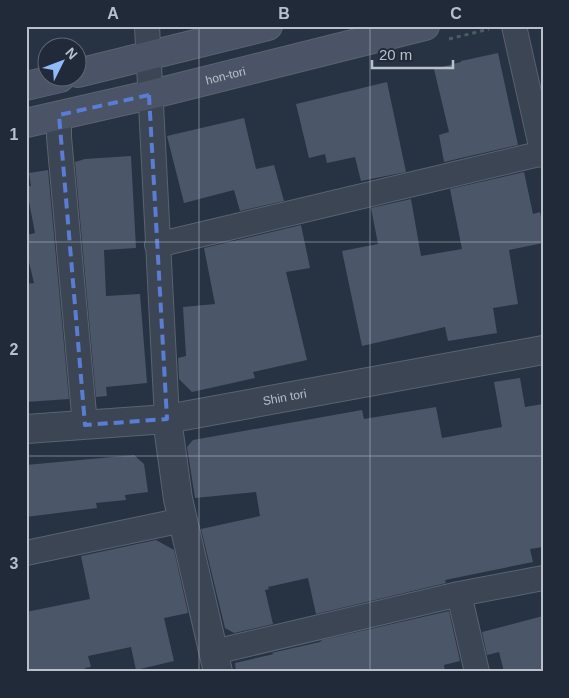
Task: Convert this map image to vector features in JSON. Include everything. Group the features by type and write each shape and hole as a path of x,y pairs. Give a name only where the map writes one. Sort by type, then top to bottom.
{"main road":[{"path":"88,71 268,26"},
{"name":"hon-tori","path":"26,123 149,95 425,26"}],"street":[{"path":"147,26 149,95 167,419 178,499 216,662 459,594 543,578"},
{"path":"157,245 543,154 514,26"},
{"path":"59,115 58,137 85,425"},
{"name":"Shin tori","path":"26,429 167,419 543,350"},
{"path":"26,552 183,520"},
{"path":"459,594 477,672"}],"highlighted area":[{"path":"149,95 167,419 85,425 59,115"}],"building":[{"path":"498,53 518,145 444,162 439,135 449,132 434,69"},
{"path":"387,82 406,172 361,181 355,157 327,163 325,154 309,158 296,104"},
{"path":"244,118 256,169 274,165 284,201 240,211 234,190 184,203 167,136"},
{"path":"131,156 136,248 104,250 106,296 140,294 147,383 106,387 107,396 96,397 75,162 85,159"},
{"path":"48,170 69,399 26,402 26,338 29,338 26,284 34,283 26,250 26,235 35,233 26,186 31,186 29,173"},
{"path":"524,172 533,214 540,212 543,227 543,243 509,250 518,304 493,308 497,333 448,341 445,327 362,346 342,251 378,244 371,208 411,199 421,256 462,249 450,189"},
{"path":"301,225 310,268 286,272 307,360 253,372 255,378 192,392 179,379 178,358 186,356 183,307 215,304 204,248"},
{"path":"520,378 525,407 543,404 543,547 530,549 533,562 445,580 446,583 316,614 308,578 268,587 269,589 265,590 273,624 234,633 225,628 201,529 260,516 256,492 195,498 187,447 193,440 362,410 364,419 436,407 442,438 502,427 494,382"},
{"path":"134,455 144,464 148,492 125,495 126,500 96,503 97,508 26,517 26,465"},
{"path":"156,540 174,550 188,613 164,618 174,661 136,670 131,647 88,656 91,667 85,668 86,672 26,672 26,612 90,599 81,556"},
{"path":"449,611 460,661 444,665 445,672 236,672 235,663 322,640"},
{"path":"543,616 543,672 504,672 499,652 487,655 482,632"}]}
